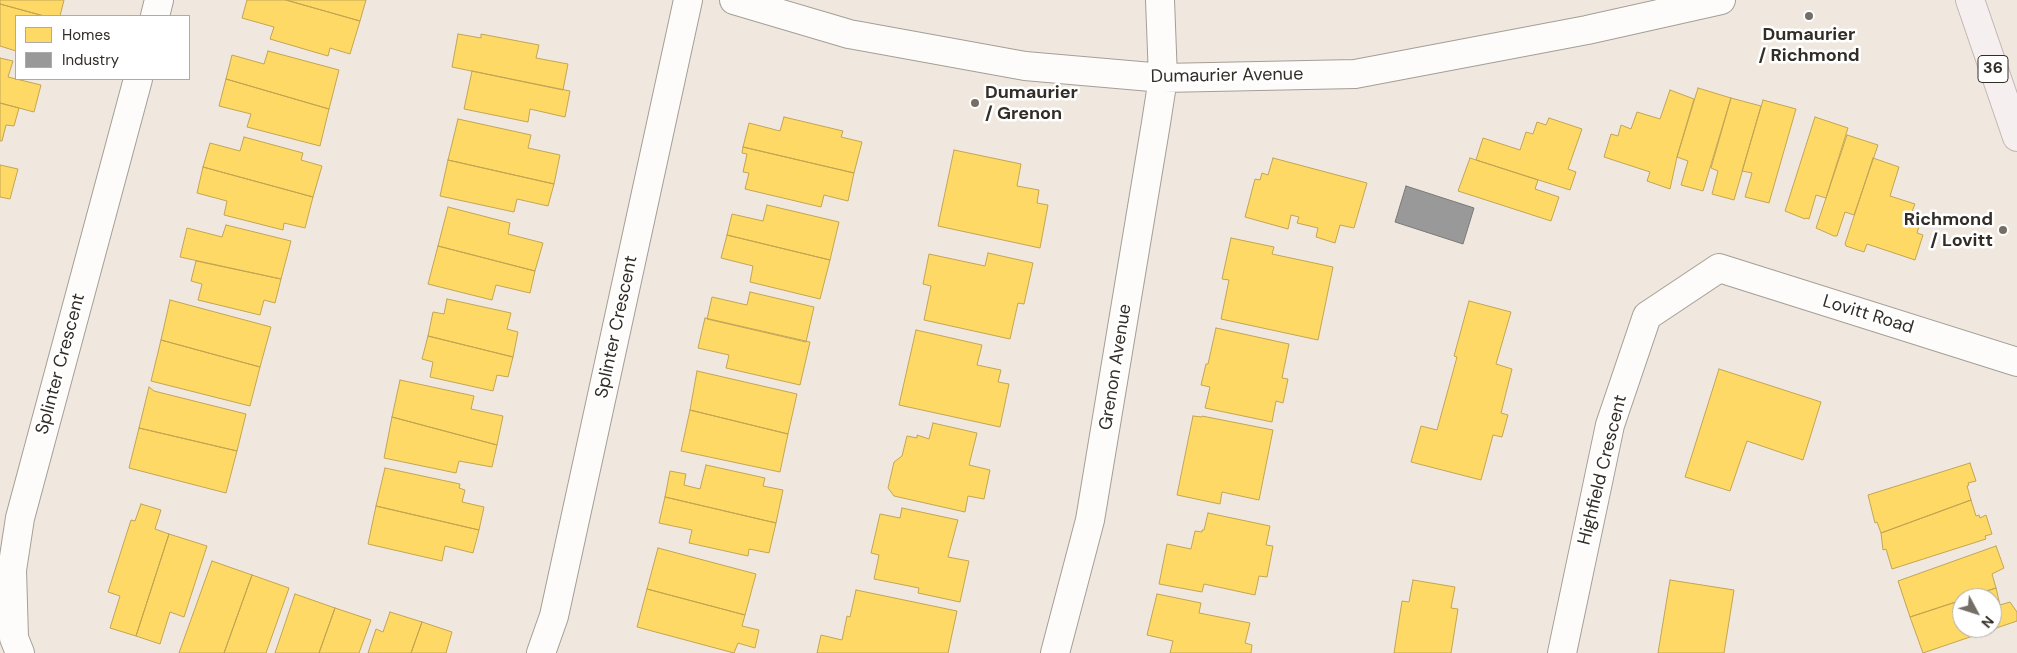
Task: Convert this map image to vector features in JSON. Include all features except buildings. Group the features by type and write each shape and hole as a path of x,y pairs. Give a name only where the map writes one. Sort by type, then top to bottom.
{"main road":[{"name":"36","path":"1970,0 2017,137"}],"street":[{"path":"155,15 159,0"},
{"name":"Splinter Crescent","path":"540,653 554,616 688,0"},
{"name":"Dumaurier Avenue","path":"734,0 849,34 1025,66 1163,78 1355,74 1587,30 1721,0"},
{"name":"Grenon Avenue","path":"1055,653 1090,520 1163,78 1160,0"},
{"name":"Splinter Crescent","path":"20,653 14,638 12,570 20,518 138,80"},
{"name":"Lovitt Road","path":"1719,268 2017,362"},
{"name":"Highfield Crescent","path":"1562,653 1610,425 1647,316 1719,268"}],"place":[{"name":"Dumaurier / Richmond","path":"1809,16"},
{"name":"Dumaurier / Grenon","path":"975,103"},
{"name":"Richmond / Lovitt","path":"2003,230"}]}
